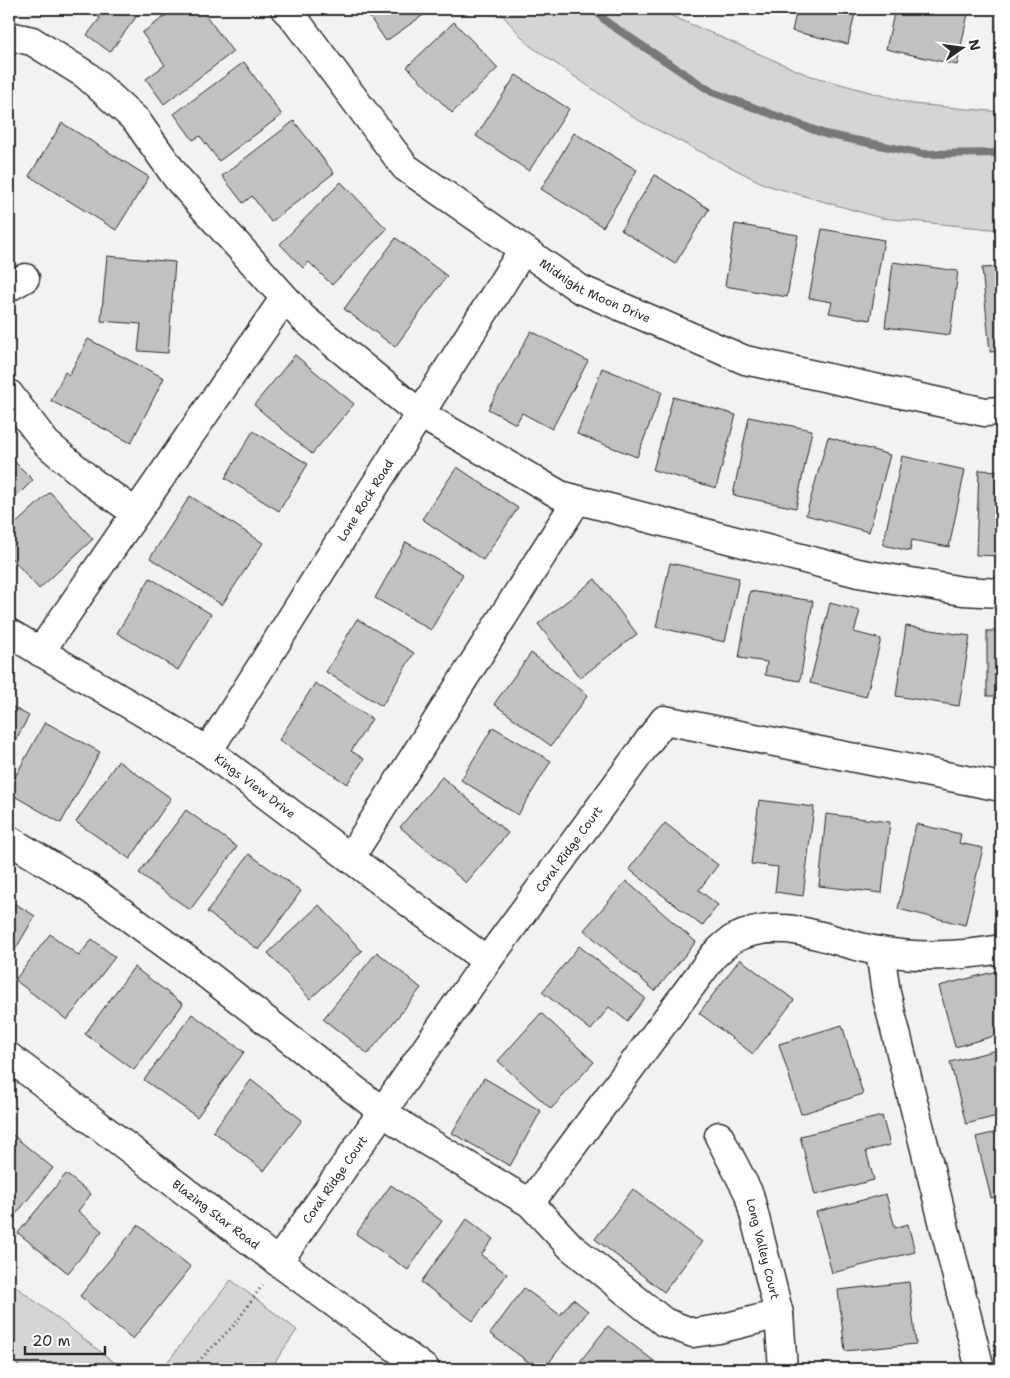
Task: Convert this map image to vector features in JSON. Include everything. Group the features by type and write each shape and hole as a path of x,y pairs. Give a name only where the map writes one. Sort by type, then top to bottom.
{"street":[{"name":"Midnight Moon Drive","path":"284,9 293,17 405,167 580,289 745,360 985,412 1001,411"},
{"path":"9,36 32,41 86,75 136,120 177,178 303,318 420,414 560,495 858,573 963,591 1001,593"},
{"name":"Lone Rock Road","path":"208,751 523,250"},
{"path":"40,652 284,299"},
{"path":"9,394 46,443 92,482 136,513"},
{"path":"350,858 577,500"},
{"name":"Kings View Drive","path":"9,633 208,751 487,961"},
{"name":"Coral Ridge Court","path":"278,1262 487,961 664,720 1001,787"},
{"path":"9,840 90,890 200,969 383,1112 418,1136 530,1203 571,1247 664,1322 693,1332 719,1329 779,1314"},
{"path":"530,1203 714,955 733,939 764,928 795,929 880,951 946,955 1001,949"},
{"path":"880,951 886,994 980,1369"},
{"name":"Blazing Star Road","path":"9,1058 278,1262 425,1369"},
{"name":"Long Valley Court","path":"718,1136 749,1194 779,1314 783,1369"}],"path":[{"path":"191,1369 236,1323 278,1262"},
{"path":"9,1360 23,1369"}],"shaded area":[{"path":"497,9 665,9 672,16 808,75 913,104 1001,112 1001,230 881,218 766,185 636,119 529,45"},
{"path":"231,1280 297,1330 270,1369 162,1369"},
{"path":"9,1281 14,1285 123,1369 9,1369"}],"building":[{"path":"88,9 142,9 110,52 87,35 100,18"},
{"path":"175,9 201,9 233,52 164,104 146,79 165,65 142,33"},
{"path":"364,9 432,9 386,41"},
{"path":"797,9 856,9 848,44 792,31"},
{"path":"895,9 969,9 957,65 886,49"},
{"path":"998,9 1001,9 1001,70 996,70"},
{"path":"454,22 498,68 452,113 407,67"},
{"path":"244,62 282,115 219,161 200,136 193,140 174,114"},
{"path":"516,75 569,109 529,171 476,136"},
{"path":"294,121 334,173 271,222 252,196 243,203 222,176"},
{"path":"62,123 149,177 116,230 29,176"},
{"path":"574,133 637,170 603,227 541,189"},
{"path":"9,147 15,171 9,173"},
{"path":"655,175 709,209 675,264 621,230"},
{"path":"341,182 387,229 332,285 309,262 303,268 280,244"},
{"path":"735,224 798,235 787,297 725,286"},
{"path":"822,229 884,240 870,320 829,313 832,302 809,298"},
{"path":"396,238 447,276 395,347 344,309"},
{"path":"107,256 175,262 168,353 138,351 141,324 101,321"},
{"path":"893,262 958,271 950,335 885,327"},
{"path":"1001,267 1001,351 990,352 982,268"},
{"path":"531,331 588,361 552,429 522,413 516,424 488,409"},
{"path":"88,339 164,378 131,443 51,401 65,372 69,375"},
{"path":"295,355 354,404 312,454 254,405"},
{"path":"602,368 662,392 637,457 577,434"},
{"path":"673,397 736,415 716,488 653,470"},
{"path":"749,417 812,430 796,508 733,495"},
{"path":"253,431 308,464 279,511 225,478"},
{"path":"828,437 890,455 869,532 806,515"},
{"path":"9,456 33,480 9,504"},
{"path":"902,456 965,470 949,547 912,540 910,551 883,545"},
{"path":"457,467 518,508 483,560 422,519"},
{"path":"979,470 1001,471 1001,556 976,555"},
{"path":"50,492 93,539 39,589 9,555 9,530"},
{"path":"190,496 263,543 222,605 150,558"},
{"path":"406,542 463,574 431,630 375,598"},
{"path":"670,563 739,578 725,642 656,627"},
{"path":"150,578 211,614 178,670 117,633"},
{"path":"595,579 637,634 580,678 538,624"},
{"path":"750,591 813,601 800,681 765,675 767,662 739,658"},
{"path":"830,603 860,611 854,632 881,639 866,697 810,683"},
{"path":"357,619 414,653 382,706 326,672"},
{"path":"906,626 970,636 959,706 896,696"},
{"path":"987,631 1001,631 1001,696 987,696"},
{"path":"531,653 588,695 551,746 494,704"},
{"path":"315,683 372,719 351,751 364,759 347,784 279,740"},
{"path":"9,705 29,716 9,752"},
{"path":"45,722 100,752 61,823 9,793 9,788"},
{"path":"493,727 551,761 518,815 461,780"},
{"path":"118,761 171,798 130,859 76,822"},
{"path":"442,777 508,833 466,883 400,827"},
{"path":"759,800 814,807 803,896 775,892 778,867 751,864"},
{"path":"186,810 237,847 190,910 139,873"},
{"path":"826,814 890,822 882,893 819,886"},
{"path":"665,823 718,865 699,890 718,905 702,926 629,869"},
{"path":"916,824 961,834 959,843 983,848 965,925 898,909"},
{"path":"249,854 301,891 259,950 207,912"},
{"path":"626,881 696,942 655,991 584,930"},
{"path":"9,900 35,916 9,960"},
{"path":"319,905 362,951 310,999 268,953"},
{"path":"50,934 79,956 92,939 115,957 67,1020 15,980"},
{"path":"579,946 645,998 627,1021 609,1007 591,1030 542,992"},
{"path":"377,952 421,988 368,1054 323,1019"},
{"path":"740,959 794,1000 753,1054 699,1013"},
{"path":"134,967 183,1004 134,1070 85,1034"},
{"path":"1001,970 1001,1034 955,1047 939,986"},
{"path":"541,1013 594,1062 551,1109 498,1061"},
{"path":"192,1014 244,1052 197,1117 144,1080"},
{"path":"842,1025 863,1094 801,1114 779,1044"},
{"path":"1001,1049 1001,1115 966,1124 950,1062"},
{"path":"484,1078 541,1111 510,1166 452,1133"},
{"path":"251,1080 302,1120 264,1171 213,1131"},
{"path":"882,1116 890,1145 866,1151 874,1180 815,1195 800,1136"},
{"path":"1001,1131 1001,1196 991,1198 976,1137"},
{"path":"9,1132 53,1168 9,1223"},
{"path":"66,1174 91,1194 78,1211 102,1231 68,1273 18,1233"},
{"path":"391,1185 442,1221 408,1270 356,1234"},
{"path":"633,1189 702,1242 664,1292 595,1239"},
{"path":"886,1194 895,1228 908,1224 915,1252 832,1273 816,1212"},
{"path":"1001,1211 1001,1236 995,1212"},
{"path":"467,1219 493,1239 481,1255 507,1274 473,1321 421,1282"},
{"path":"138,1225 191,1267 133,1339 80,1296"},
{"path":"909,1282 916,1344 845,1351 838,1290"},
{"path":"524,1288 560,1315 573,1299 588,1311 544,1369 538,1369 490,1334"},
{"path":"608,1326 658,1364 654,1369 574,1369"},
{"path":"851,1367 916,1367 916,1369 851,1369"}],"waterway":[{"path":"594,9 608,23 712,92 825,134 923,154 1001,153"}]}
